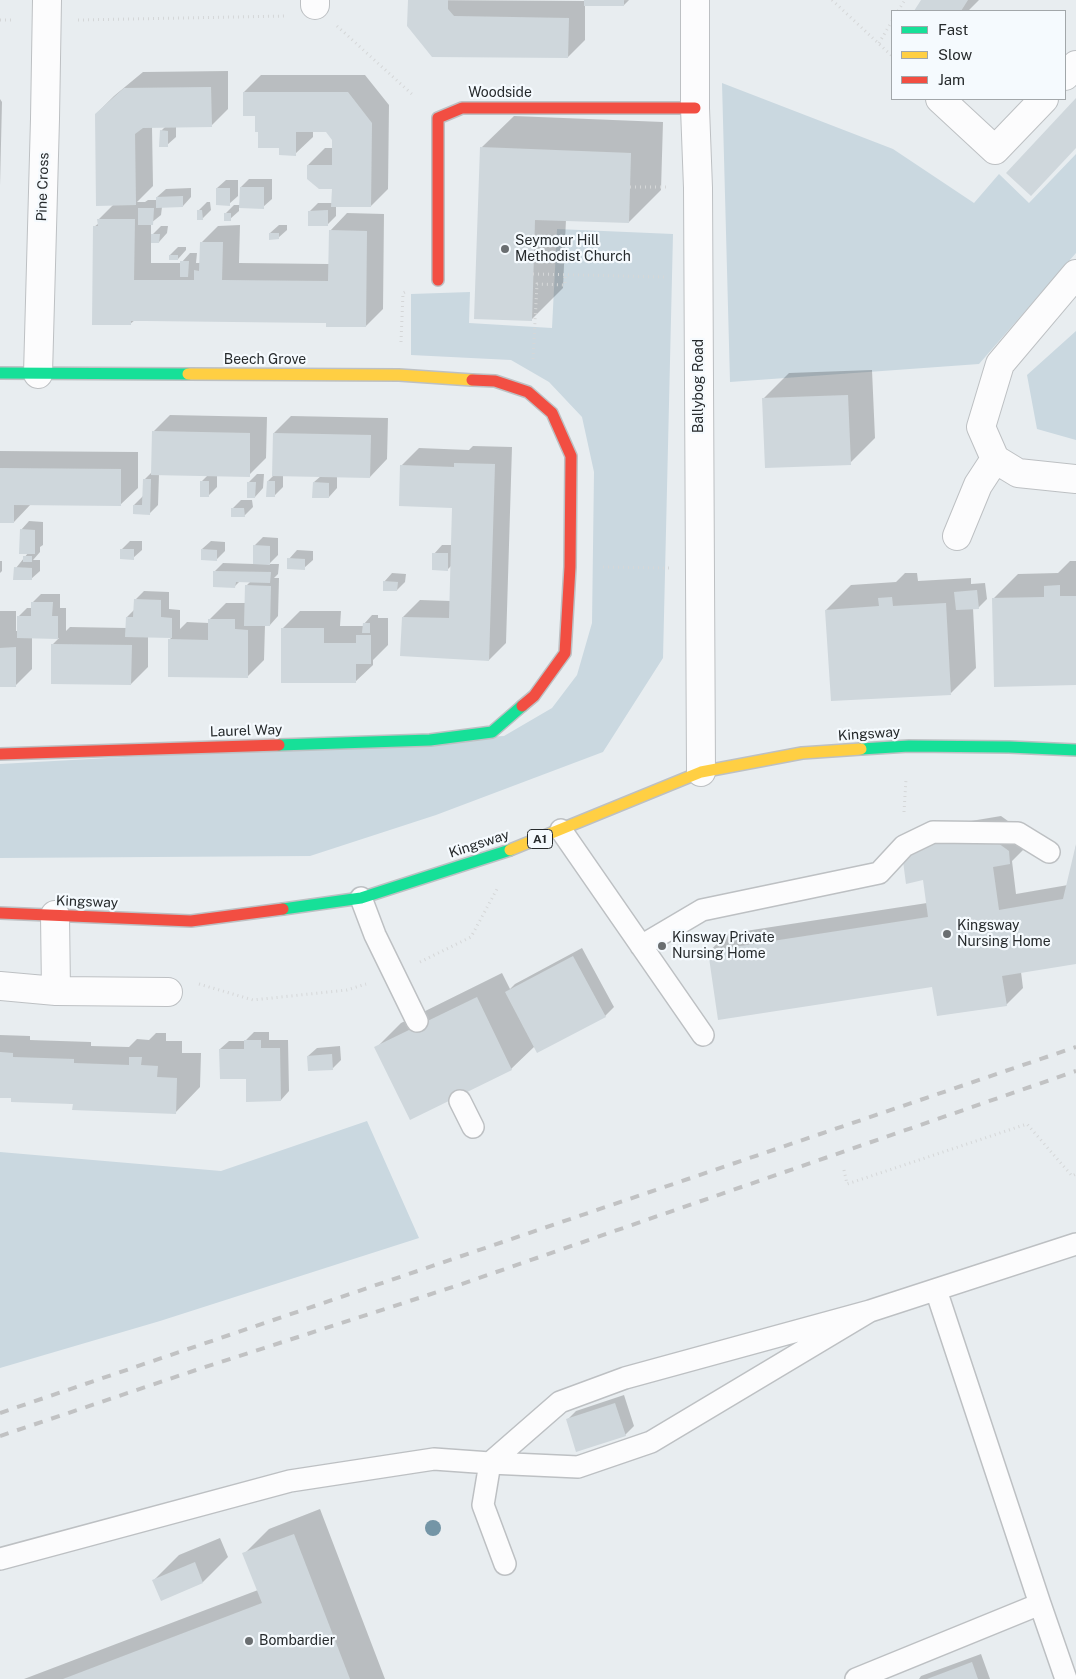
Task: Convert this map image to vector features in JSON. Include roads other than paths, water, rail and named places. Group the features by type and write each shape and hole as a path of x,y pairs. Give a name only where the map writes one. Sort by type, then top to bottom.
{"street":[{"name":"Ballybog Road","path":"695,0 699,278 701,772"},
{"name":"Pine Cross","path":"38,374 46,119 46,10"},
{"path":"1066,75 1076,64"},
{"path":"941,100 995,150 1043,100"},
{"name":"Woodside","path":"438,280 438,118 462,108 696,108"},
{"path":"1076,274 1000,364 981,427 994,459 1018,473 1076,479"},
{"name":"Beech Grove","path":"0,373 399,376 495,381 528,392 552,413 571,456 570,567 565,653 534,696 492,732"},
{"path":"957,536 978,486 994,459"},
{"name":"Laurel Way","path":"0,754 430,740 492,732"},
{"name":"Kingsway","path":"0,913 191,921 362,898 519,847 701,772 802,754 909,746 1076,750"},
{"path":"55,916 56,991"},
{"path":"0,986 56,991 168,992"}],"lane":[{"path":"561,830 703,1035"},
{"path":"641,946 702,910 879,873 904,846 933,832 1018,833 1049,852"},
{"path":"362,898 375,935 417,1021"},
{"path":"460,1101 473,1127"},
{"path":"505,1564 484,1505 490,1463 560,1402 625,1378 870,1311 1076,1244"},
{"path":"936,1290 1066,1679"},
{"path":"0,1559 290,1481 434,1459 578,1467 651,1442 870,1311"},
{"path":"856,1679 1040,1604"}],"railway":[{"path":"0,1413 1076,1047"},
{"path":"0,1436 456,1286 1076,1071"}],"place":[{"name":"Seymour Hill Methodist Church","path":"505,249"},
{"name":"Kingsway Nursing Home","path":"947,934"},
{"name":"Kinsway Private Nursing Home","path":"662,946"},
{"name":"Bombardier","path":"249,1641"}]}
